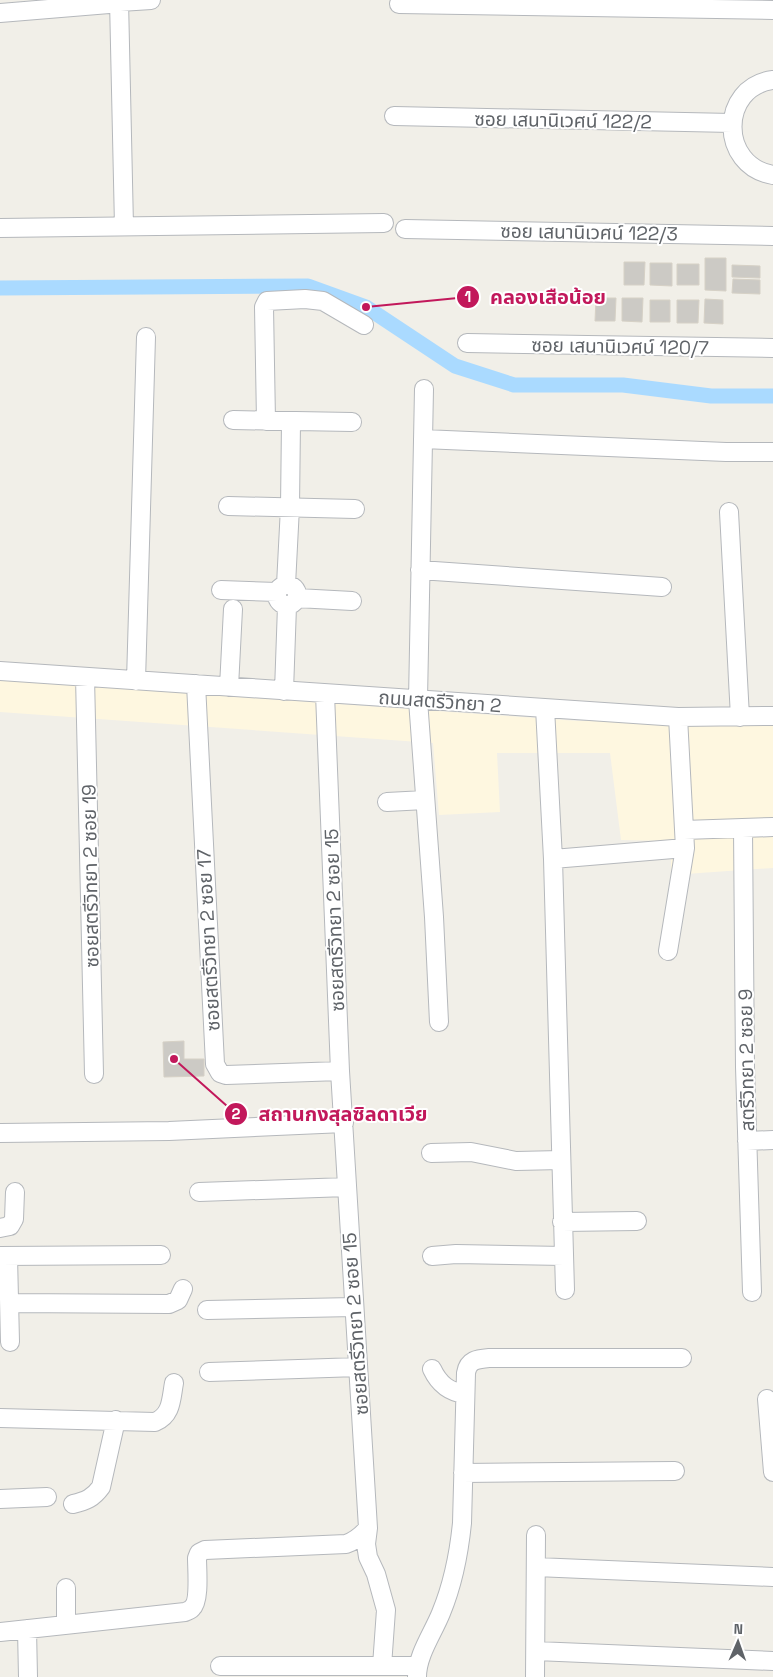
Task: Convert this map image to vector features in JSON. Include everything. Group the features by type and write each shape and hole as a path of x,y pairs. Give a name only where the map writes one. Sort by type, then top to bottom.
{"street":[{"path":"0,13 151,0"},
{"path":"116,2 124,226"},
{"path":"399,4 773,10"},
{"path":"773,80 754,87 743,97 736,109 732,123 732,134 740,155 757,170 773,175"},
{"name":"ซอย เสนานิเวศน์ 122/2","path":"394,116 732,123"},
{"path":"0,228 384,223"},
{"name":"ซอย เสนานิเวศน์ 122/3","path":"405,229 773,236"},
{"path":"266,421 264,307 267,301 305,299 323,301 364,325"},
{"path":"136,681 146,337"},
{"name":"ซอย เสนานิเวศน์ 120/7","path":"468,344 773,348"},
{"path":"424,389 418,700 434,917 438,1022"},
{"path":"233,420 352,422"},
{"path":"284,691 291,422"},
{"path":"423,439 716,452 773,452"},
{"path":"228,506 355,508"},
{"path":"729,512 740,717"},
{"path":"420,570 662,587"},
{"path":"220,590 352,601"},
{"path":"229,687 233,609"},
{"name":"ถนนสตรีวิทยา 2","path":"0,671 678,716 773,716"},
{"name":"ซอยสตรีวิทยา 2 ซอย 19","path":"85,677 94,1074"},
{"name":"ซอยสตรีวิทยา 2 ซอย 17","path":"196,684 215,1064 220,1073 226,1075 340,1071"},
{"name":"ซอยสตรีวิทยา 2 ซอย 15","path":"325,694 340,1071 368,1528 366,1544 368,1557 376,1574 386,1610 382,1666"},
{"path":"545,708 554,859 565,1290"},
{"path":"668,951 685,848 678,716"},
{"path":"387,802 425,800"},
{"path":"684,830 773,827"},
{"name":"สตรีวิทยา 2 ซอย 9","path":"743,828 747,1141 752,1292"},
{"path":"554,859 685,848"},
{"path":"0,1133 169,1130 344,1123"},
{"path":"747,1141 773,1140"},
{"path":"431,1153 471,1152 516,1161 561,1160"},
{"path":"199,1192 347,1187"},
{"path":"0,1228 10,1226 14,1219 15,1192"},
{"path":"562,1222 637,1221"},
{"path":"432,1256 456,1254 564,1256"},
{"path":"10,1342 9,1303 4,1256 161,1255"},
{"path":"9,1303 169,1304 178,1300 183,1289"},
{"path":"207,1310 354,1307"},
{"path":"220,1666 382,1666 417,1671 442,1612 460,1546 465,1394 467,1366 471,1361 480,1358 682,1358"},
{"path":"210,1372 358,1366"},
{"path":"432,1369 437,1380 447,1388 456,1393 465,1394"},
{"path":"0,1418 156,1422 164,1418 167,1413 174,1383"},
{"path":"767,1399 773,1460"},
{"path":"73,1504 88,1500 96,1495 101,1487 116,1420"},
{"path":"463,1473 675,1471"},
{"path":"0,1499 47,1497"},
{"path":"0,1632 185,1612 192,1609 195,1605 197,1595 197,1558 205,1550 346,1544 362,1535 368,1528"},
{"path":"535,1677 536,1535"},
{"path":"536,1567 773,1577"},
{"path":"66,1588 66,1625"},
{"path":"27,1629 28,1677"},
{"path":"536,1651 773,1661"}],"shaded area":[{"path":"0,680 578,721 773,722 773,868 671,875 671,841 621,840 610,753 497,753 500,812 439,815 433,743 0,712"}],"building":[{"path":"705,258 726,258 726,291 705,290"},
{"path":"624,262 645,262 644,285 624,285"},
{"path":"650,263 672,263 672,286 650,285"},
{"path":"677,264 699,264 699,285 677,285"},
{"path":"732,265 760,266 760,278 732,277"},
{"path":"733,279 760,280 760,294 732,293"},
{"path":"596,298 616,298 615,321 595,321"},
{"path":"622,298 643,298 642,322 622,321"},
{"path":"705,299 723,300 723,324 704,323"},
{"path":"650,300 670,300 670,322 650,322"},
{"path":"677,300 699,300 698,323 677,323"},
{"path":"184,1041 184,1059 204,1059 204,1076 164,1077 163,1042"}],"waterway":[{"path":"0,288 308,286 366,307 455,366 514,385 623,385 711,396 773,396"}],"place":[{"name":"คลองเสือน้อย","path":"366,307"},
{"name":"สถานกงสุลซิลดาเวีย","path":"174,1059"}]}
